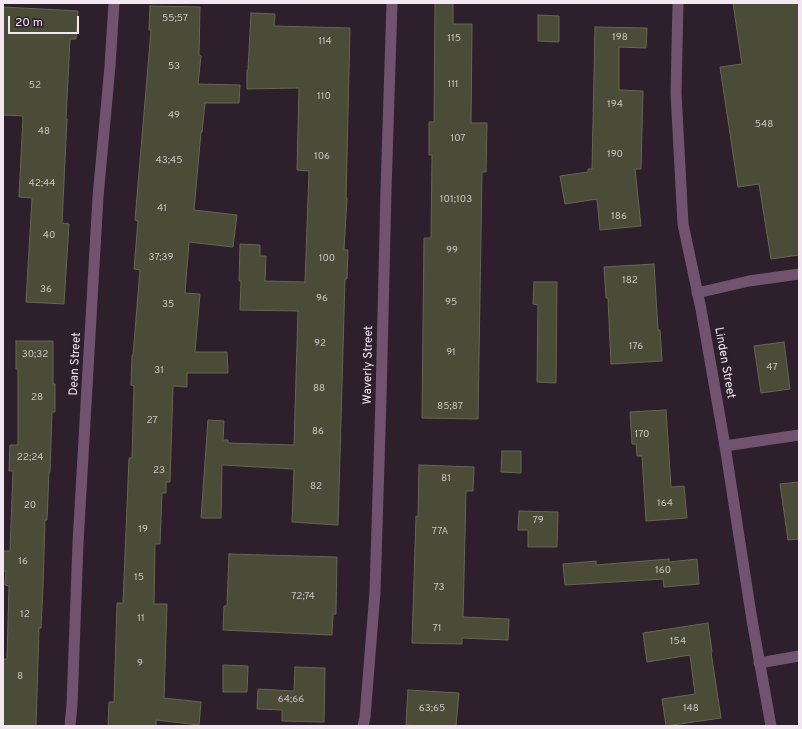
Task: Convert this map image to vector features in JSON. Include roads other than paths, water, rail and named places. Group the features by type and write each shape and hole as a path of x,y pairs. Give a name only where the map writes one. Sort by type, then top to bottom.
{"street":[{"name":"Dean Street","path":"70,726 78,543 98,197 114,3"},
{"name":"Waverly Street","path":"363,726 366,717 375,592 392,3"},
{"name":"Linden Street","path":"678,3 676,93 683,224 725,446 759,663 771,726"},
{"path":"697,293 749,281 799,274"},
{"path":"725,446 799,434"},
{"path":"759,663 799,656"}]}
